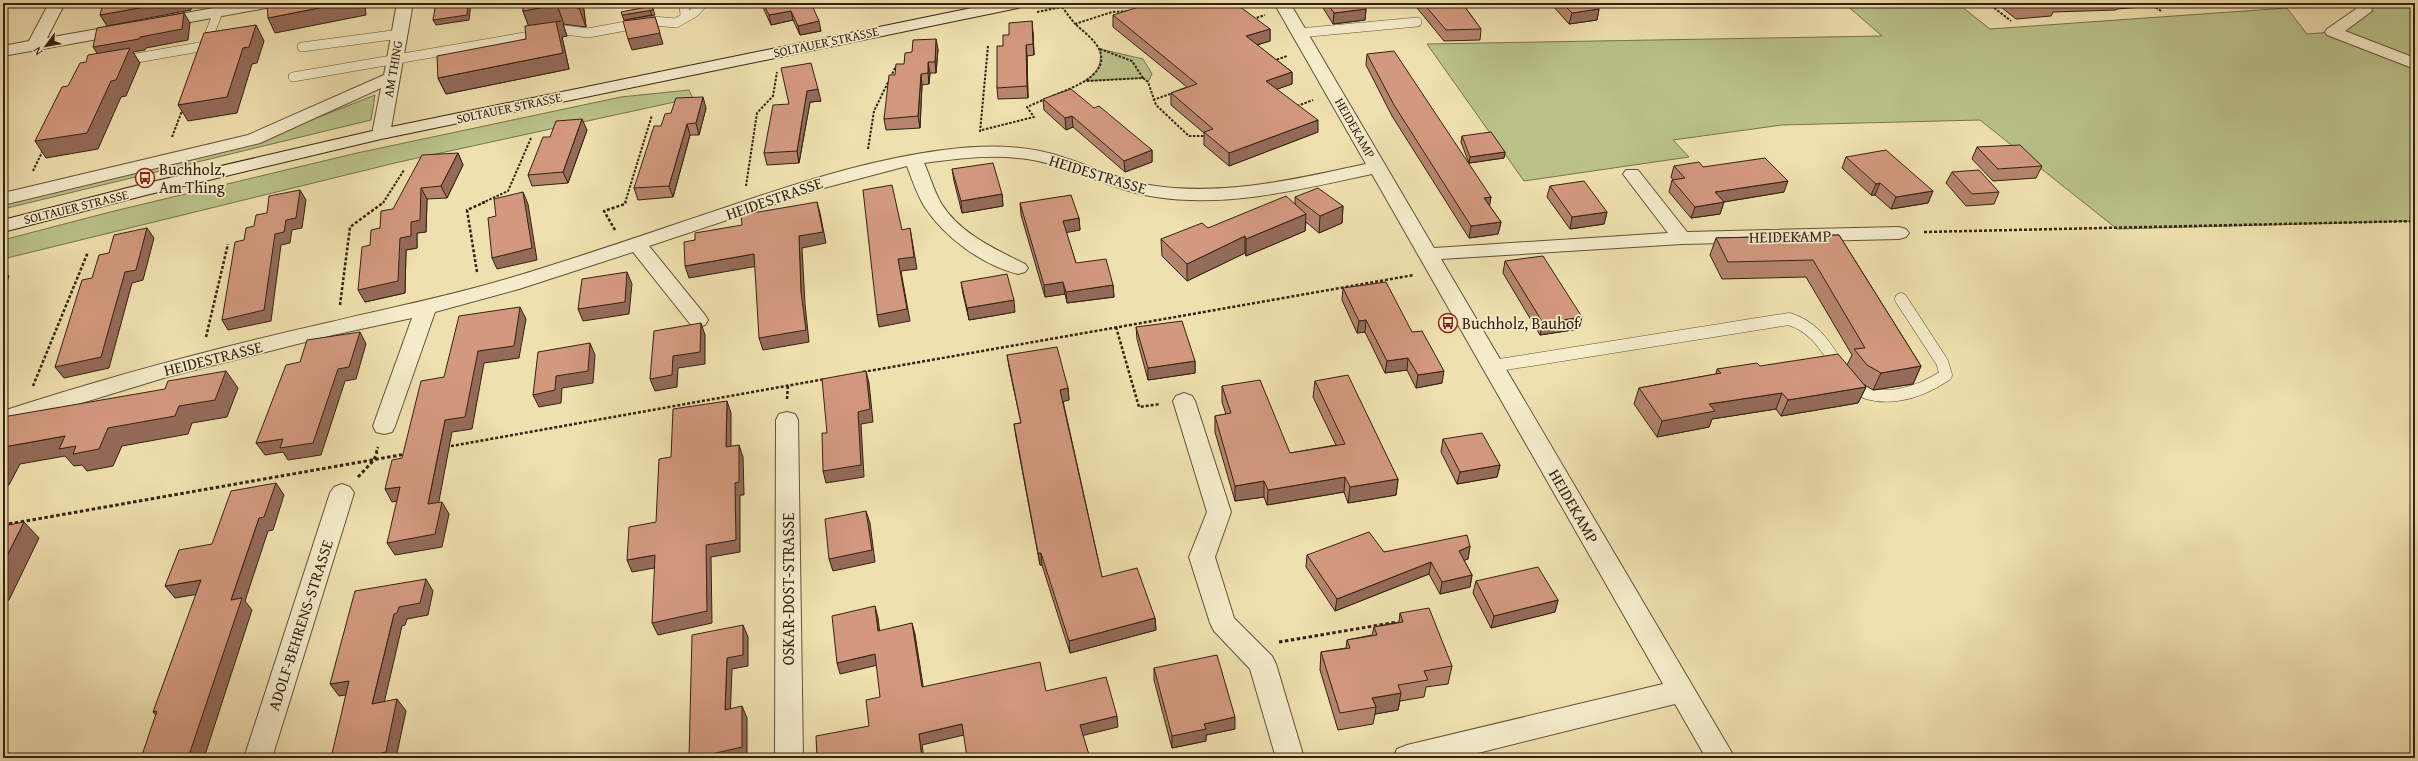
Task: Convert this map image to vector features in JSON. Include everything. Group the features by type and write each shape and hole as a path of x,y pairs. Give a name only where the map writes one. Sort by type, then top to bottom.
{"street":[{"path":"35,46 57,3"},
{"path":"3,51 266,3"},
{"name":"AM THING","path":"381,134 405,3"},
{"name":"SOLTAUER STRASSE","path":"3,226 151,188 381,134 1018,3"},
{"path":"2362,3 2364,11 2333,32 2415,64"},
{"name":"HEIDEKAMP","path":"1283,6 1721,758"},
{"name":"SOLTAUER STRASSE","path":"3,199 163,162 254,139 393,69"},
{"name":"HEIDESTRASSE","path":"3,418 116,383 200,361 481,294 631,246 829,179 913,160 976,152 1028,154 1055,160 1086,174 1122,185 1157,192 1185,194 1216,193 1289,185 1378,167"},
{"path":"913,160 933,204 951,227 983,251 1018,268"},
{"path":"1632,174 1682,238"},
{"name":"HEIDEKAMP","path":"1433,262 1682,238 1899,233"},
{"path":"631,246 698,320"},
{"path":"384,426 426,308"},
{"path":"1184,401 1219,512 1202,557 1223,624 1262,664 1290,758"},
{"name":"OSKAR-DOST-STRASSE","path":"787,420 789,758"},
{"name":"ADOLF-BEHRENS-STRASSE","path":"258,758 342,493"},
{"path":"1407,758 1681,691"}],"lane":[{"path":"684,3 685,16"},
{"path":"293,77 393,69 565,30 588,33 653,21 676,23 685,16 695,12 703,3"},
{"path":"107,63 206,46 218,12"},
{"path":"1299,33 1417,22"},
{"path":"302,47 400,34"},
{"path":"1493,366 1789,319 1803,322 1812,327 1856,391 1871,397 1909,393 1938,382 1946,375 1946,371 1901,299"}],"path":[{"path":"1988,3 2011,21"},
{"path":"2149,3 2161,12"},
{"path":"1248,21 1283,6"},
{"path":"1061,7 1075,24 1100,49 1125,56 1140,68 1143,78 1148,82 1156,105 1189,136 1212,136"},
{"path":"1075,24 1112,12 1132,11"},
{"path":"976,152 980,131 988,46"},
{"path":"1266,63 1308,48"},
{"path":"980,131 1034,116 1027,107 1085,81 1098,70 1101,58 1100,49"},
{"path":"865,170 874,111 896,66"},
{"path":"743,208 757,113 773,96 778,67"},
{"path":"1085,81 1143,78"},
{"path":"1153,100 1176,92"},
{"path":"1291,108 1334,92"},
{"path":"163,162 184,104"},
{"path":"631,246 604,211 625,204 652,115"},
{"path":"481,294 467,210 508,191 531,138"},
{"path":"22,194 46,145"},
{"path":"338,327 350,227 382,205 404,170"},
{"path":"1899,233 2415,221"},
{"path":"200,361 228,244"},
{"path":"22,412 88,252"},
{"path":"858,373 1116,327 1433,262"},
{"path":"1116,327 1139,407 1184,401"},
{"path":"444,447 827,378"},
{"path":"342,493 374,460 384,426"},
{"path":"3,525 413,453"},
{"path":"1247,648 1397,622"}],"green space":[{"path":"1844,3 1957,3 1990,29 2287,8 2307,34 2333,32 2364,11 2362,3 2415,3 2415,221 2117,229 1980,120 1782,125 1673,140 1689,157 1524,181 1427,44 1882,36"},
{"path":"1100,49 1143,59 1152,74 1148,82 1143,78 1085,81 1096,71 1100,63"},
{"path":"689,90 693,98 399,162 3,259 3,240 110,212 357,153 621,97"},
{"path":"375,95 371,120 3,209 3,201 263,139"}],"building":[{"path":"103,3 167,3 100,15"},
{"path":"267,3 344,3 268,18"},
{"path":"436,3 468,3 467,15 433,20"},
{"path":"523,3 579,3 579,8 557,5 523,11"},
{"path":"763,3 811,3 819,21 798,26 791,11 769,15"},
{"path":"1152,3 1235,3 1270,29 1246,36 1292,72 1266,81 1318,120 1229,153 1204,132 1213,129 1171,93 1197,84 1113,15"},
{"path":"1327,3 1362,3 1366,9 1334,13"},
{"path":"1423,3 1462,3 1481,29 1446,30"},
{"path":"1562,3 1593,3 1599,9 1572,13"},
{"path":"652,6 653,10 622,15 621,12"},
{"path":"184,13 182,29 140,37 139,39 93,47 97,28"},
{"path":"655,17 660,33 628,39 623,21"},
{"path":"561,21 556,22 563,53 438,78 437,56 526,39 525,26"},
{"path":"1032,21 1033,44 1026,45 1027,86 997,88 997,46 1003,46 1003,35 1009,35 1009,23"},
{"path":"256,25 249,47 243,48 227,97 178,105 204,33"},
{"path":"936,39 935,62 928,62 928,73 921,74 918,116 884,119 889,75 895,75 896,64 904,64 905,53 912,52 913,40"},
{"path":"130,48 116,80 111,81 87,133 35,141 62,87 68,86 80,63 86,62 88,55"},
{"path":"1394,51 1491,197 1484,198 1501,222 1471,226 1394,105 1367,54"},
{"path":"811,63 818,89 807,91 797,151 764,153 773,105 789,104 781,68"},
{"path":"1071,89 1094,108 1099,106 1152,150 1124,161 1072,116 1065,118 1043,99"},
{"path":"703,97 696,123 687,124 669,186 634,188 654,126 661,126 665,114 671,113 676,98"},
{"path":"582,119 563,172 528,175 543,137 550,137 556,121"},
{"path":"1491,132 1505,152 1470,157 1462,136"},
{"path":"2020,145 2042,166 1998,169 1977,147"},
{"path":"1886,150 1933,191 1896,197 1880,183 1876,184 1846,157"},
{"path":"458,153 441,186 421,188 420,220 411,222 411,236 400,238 398,281 358,290 362,247 370,245 371,230 380,228 381,211 393,209 422,155"},
{"path":"1765,158 1788,181 1715,192 1724,202 1695,207 1672,180 1685,178 1674,166 1699,162 1703,167"},
{"path":"993,163 1002,194 961,201 952,169"},
{"path":"1979,170 1999,192 1972,194 1952,172"},
{"path":"1584,181 1607,212 1572,217 1550,186"},
{"path":"892,185 902,230 910,228 914,257 898,259 907,309 877,315 863,190"},
{"path":"1318,188 1343,206 1320,216 1295,197"},
{"path":"300,190 296,218 286,220 284,232 275,234 264,310 222,320 235,242 244,240 246,228 254,226 256,215 267,213 269,196"},
{"path":"523,192 532,248 492,258 488,218 496,216 494,199"},
{"path":"1071,195 1079,218 1063,221 1076,263 1106,259 1113,285 1066,292 1063,282 1044,285 1020,203"},
{"path":"1286,196 1306,214 1246,239 1245,236 1187,264 1161,239 1202,223 1208,228"},
{"path":"817,202 823,232 799,236 801,292 806,330 759,338 754,254 685,266 684,242 695,240 695,233 742,225 741,215"},
{"path":"147,228 136,270 125,272 101,357 55,367 82,280 92,278 99,255 109,253 114,235"},
{"path":"1839,235 1921,366 1881,373 1867,365 1854,349 1865,348 1813,260 1728,262 1716,238"},
{"path":"1543,256 1582,317 1543,323 1505,261"},
{"path":"627,272 625,302 578,309 582,279"},
{"path":"1007,274 1014,300 967,308 961,282"},
{"path":"1386,282 1412,332 1422,331 1444,371 1418,375 1408,358 1387,361 1366,320 1359,321 1343,288"},
{"path":"520,307 514,346 478,351 465,417 445,420 428,504 442,502 435,534 387,543 400,487 385,489 392,460 402,458 421,381 444,377 459,316"},
{"path":"1182,321 1195,361 1148,368 1136,327"},
{"path":"701,323 700,352 673,356 672,375 650,379 654,331"},
{"path":"360,332 349,367 338,369 313,443 280,448 283,439 256,443 286,365 300,362 307,340"},
{"path":"590,343 588,371 556,376 555,390 533,395 538,352"},
{"path":"1057,347 1068,388 1060,390 1102,577 1137,568 1155,618 1069,641 1041,553 1038,553 1014,424 1021,423 1007,355"},
{"path":"1838,354 1866,387 1788,400 1782,393 1709,404 1715,411 1662,421 1639,388 1721,373 1717,369 1757,363 1760,366"},
{"path":"226,371 215,400 179,406 175,416 108,428 99,449 73,454 76,446 59,449 65,436 4,447 3,449 3,417 165,389 168,381"},
{"path":"866,371 870,409 858,412 861,465 823,471 822,433 827,433 822,379"},
{"path":"1348,375 1398,479 1350,487 1345,477 1268,490 1264,481 1235,486 1215,416 1231,413 1222,386 1260,380 1290,453 1345,444 1315,381"},
{"path":"727,401 726,447 739,445 739,482 735,483 736,540 706,545 707,611 652,623 655,555 627,560 629,527 656,522 659,459 671,457 673,409"},
{"path":"1482,433 1500,465 1460,472 1443,439"},
{"path":"276,483 264,517 259,518 231,600 242,598 188,758 141,758 157,711 153,712 201,580 165,586 179,550 212,544 231,491"},
{"path":"866,511 872,550 829,559 825,519"},
{"path":"24,522 3,564 3,526"},
{"path":"1369,532 1384,552 1467,535 1470,546 1459,551 1472,575 1442,582 1431,562 1337,599 1307,555"},
{"path":"1538,567 1558,600 1494,616 1476,581"},
{"path":"426,579 420,603 399,607 397,613 394,614 372,704 397,699 386,752 364,758 331,758 349,681 330,684 355,591"},
{"path":"875,606 878,631 912,623 922,687 1040,662 1046,691 1106,677 1117,716 1080,725 1090,758 967,758 962,724 919,734 922,758 855,758 855,756 846,758 817,758 816,736 869,726 866,700 880,697 875,654 837,663 832,616"},
{"path":"1429,608 1452,666 1424,671 1428,680 1398,685 1401,693 1372,698 1376,707 1340,713 1321,652 1350,648 1347,640 1377,635 1374,627 1403,622 1400,613"},
{"path":"743,625 743,655 727,658 725,710 742,706 742,747 689,758 692,635"},
{"path":"1217,655 1235,717 1204,724 1206,729 1172,736 1154,668"}],"place":[{"name":"Buchholz, Am Thing","path":"145,178"},
{"name":"Buchholz, Bauhof","path":"1448,323"}]}
